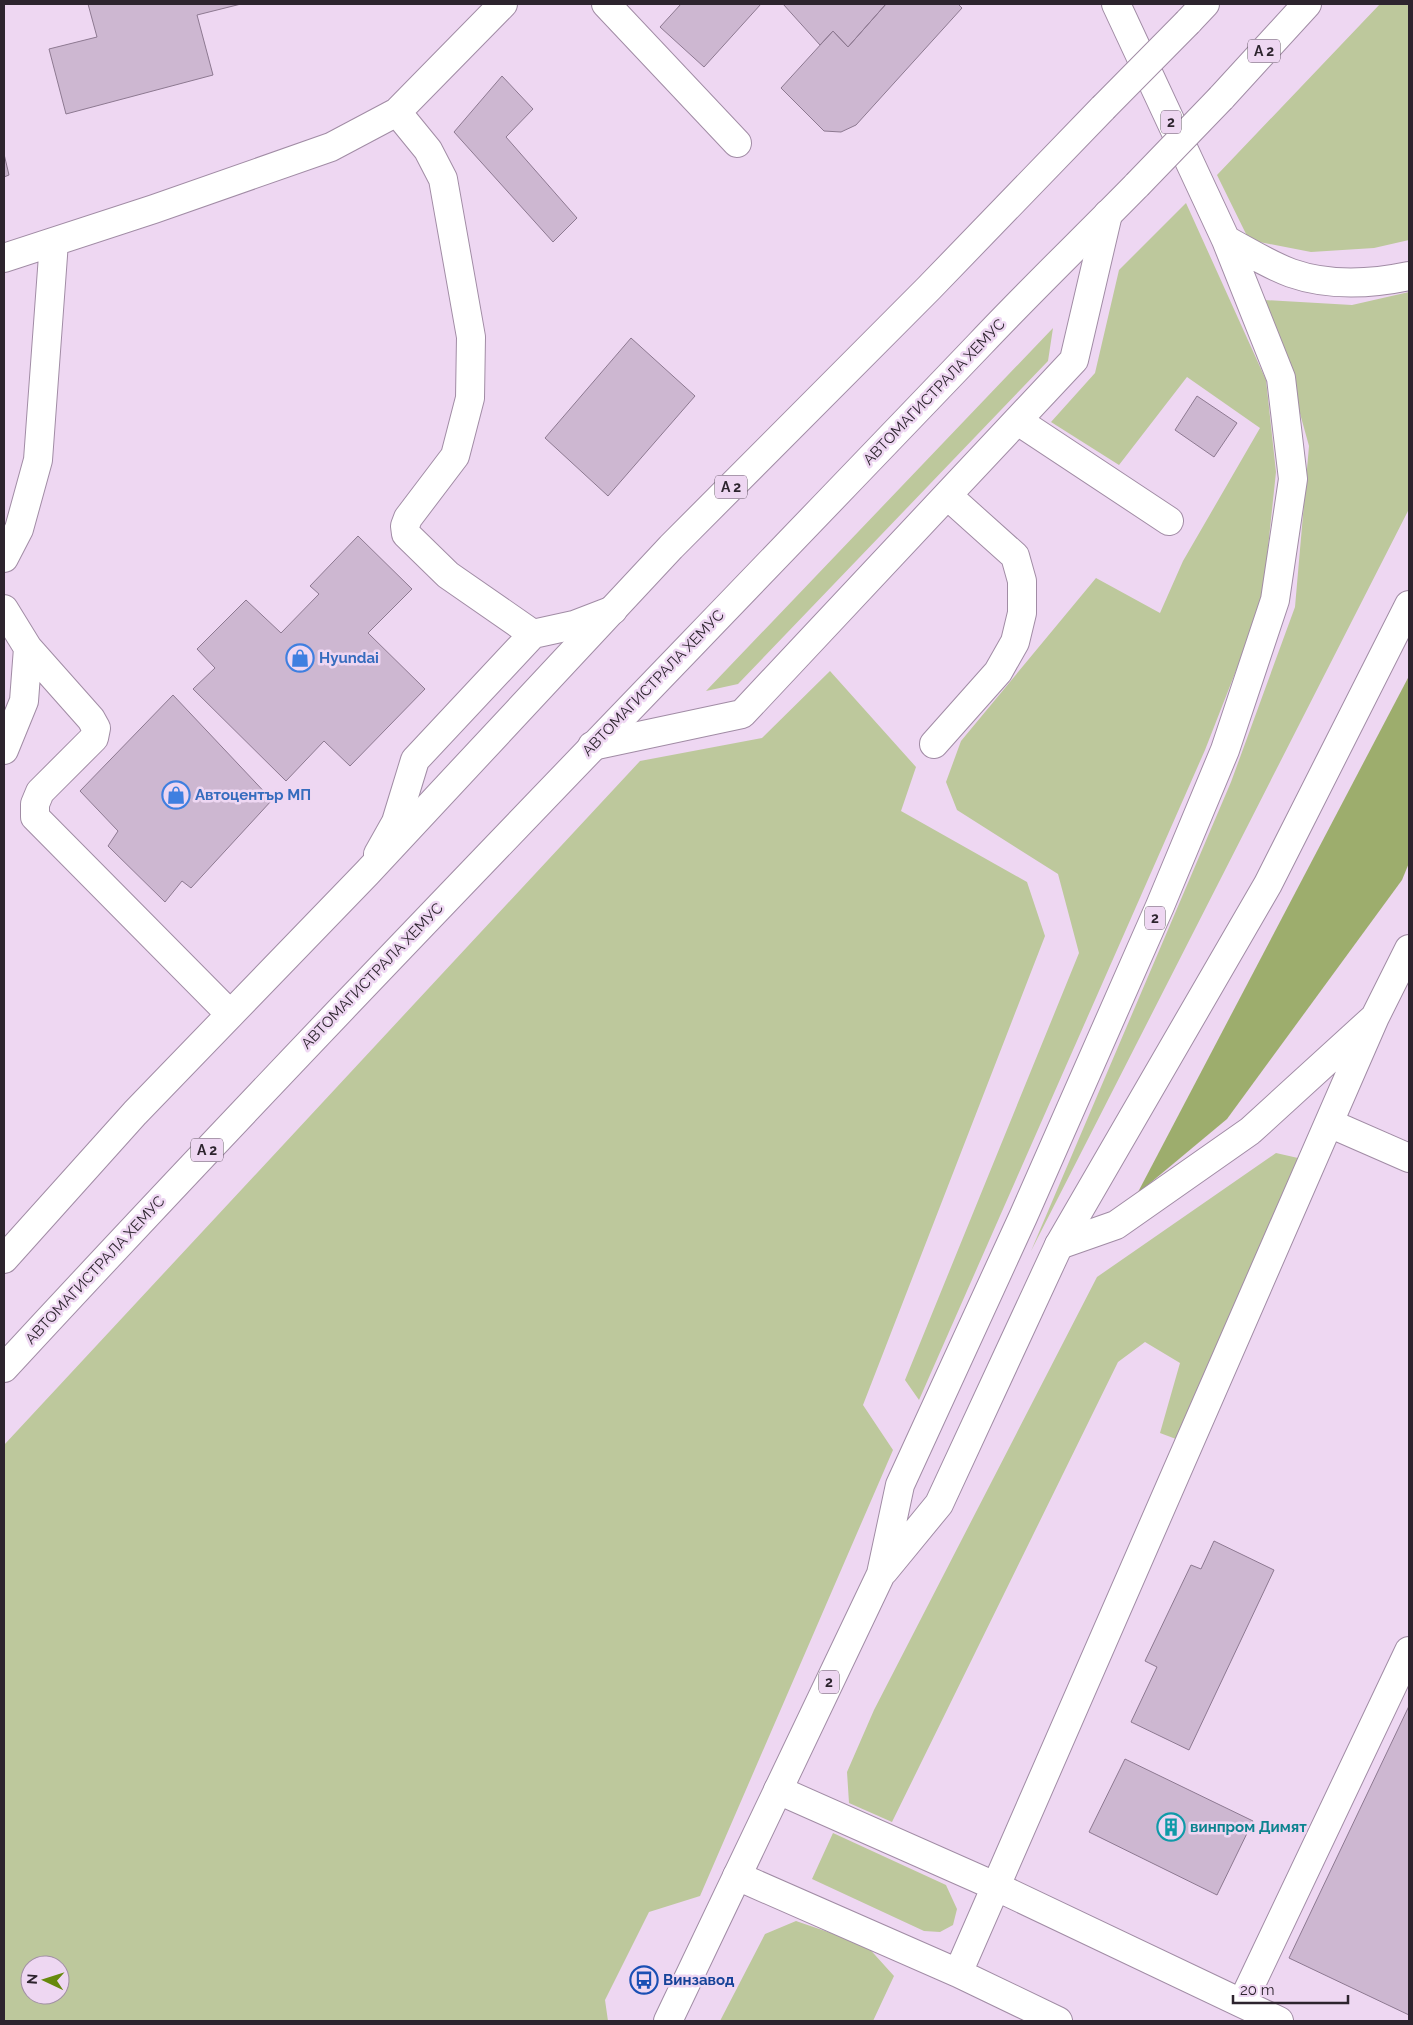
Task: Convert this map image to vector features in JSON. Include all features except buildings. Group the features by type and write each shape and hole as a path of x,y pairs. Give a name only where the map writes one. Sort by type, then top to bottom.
{"main road":[{"path":"4,258 331,147 397,112 503,4"},
{"path":"606,4 737,143"},
{"name":"2","path":"668,2021 881,1574 900,1485 1023,1217 1164,897 1224,750 1275,600 1293,480 1281,378 1226,240 1116,4"},
{"name":"АВТОМАГИСТРАЛА ХЕМУС","path":"4,1368 190,1167 592,746 982,342 1221,98 1307,4"},
{"name":"A 2","path":"4,1259 135,1114 367,873 671,547 922,294 1196,13"},
{"path":"397,112 428,150 443,179 471,337 470,398 455,456 408,518 405,526 406,534 448,575 533,634"},
{"path":"592,746 742,714 1018,422 1074,360 1108,214"},
{"path":"1226,240 1290,273 1331,282 1369,282 1409,276"},
{"path":"4,558 19,529 38,460 54,242"},
{"path":"1018,422 1169,521"},
{"path":"934,744 998,672 1015,642 1022,613 1022,581 1015,556 948,496"},
{"name":"2","path":"881,1574 939,1504 1059,1246 1268,884 1409,605"},
{"path":"4,609 28,648 91,719 96,728 94,738 40,792 35,804 35,817 230,1014"},
{"path":"367,873 396,822 415,760 533,634 574,625 613,610"},
{"path":"4,750 24,701 28,648"},
{"path":"958,1973 1375,1017 1409,949"},
{"path":"1059,1246 1116,1225 1250,1131 1375,1017"},
{"path":"1329,1123 1409,1158"},
{"path":"1242,2003 1409,1651"},
{"path":"778,1790 997,1887 1279,2021"},
{"path":"737,1876 958,1973 1058,2021"}],"green space":[{"path":"1380,4 1409,4 1409,240 1374,248 1311,252 1249,240 1217,175"},
{"path":"1186,203 1266,380 1276,472 1262,604 1205,750 919,1400 905,1380 1079,953 1058,874 957,810 946,782 961,741 1096,578 1160,613 1183,561 1260,428 1187,377 1119,465 1051,422 1095,373 1119,270"},
{"path":"1409,292 1409,509 1031,1251 1231,782 1295,607 1309,446 1283,352 1264,300 1352,305"},
{"path":"1053,328 1048,361 738,684 706,691"},
{"path":"830,671 916,767 901,811 1027,882 1045,936 863,1405 893,1450 700,1896 649,1912 605,2000 608,2021 4,2021 4,1445 640,761 762,738"},
{"path":"1409,676 1409,863 1402,880 1227,1119 1137,1194"},
{"path":"1276,1153 1298,1158 1176,1439 1160,1433 1180,1363 1145,1342 1118,1362 892,1822 849,1803 847,1772 874,1710 1097,1277"},
{"path":"833,1833 946,1885 957,1909 953,1925 940,1932 924,1931 812,1879"},
{"path":"796,1921 866,1945 894,1976 873,2021 720,2021 765,1934"}],"place":[{"name":"Hyundai","path":"300,658"},
{"name":"Автоцентър МП","path":"176,795"},
{"name":"винпром Димят","path":"1171,1827"},
{"name":"Винзавод","path":"644,1980"}]}
